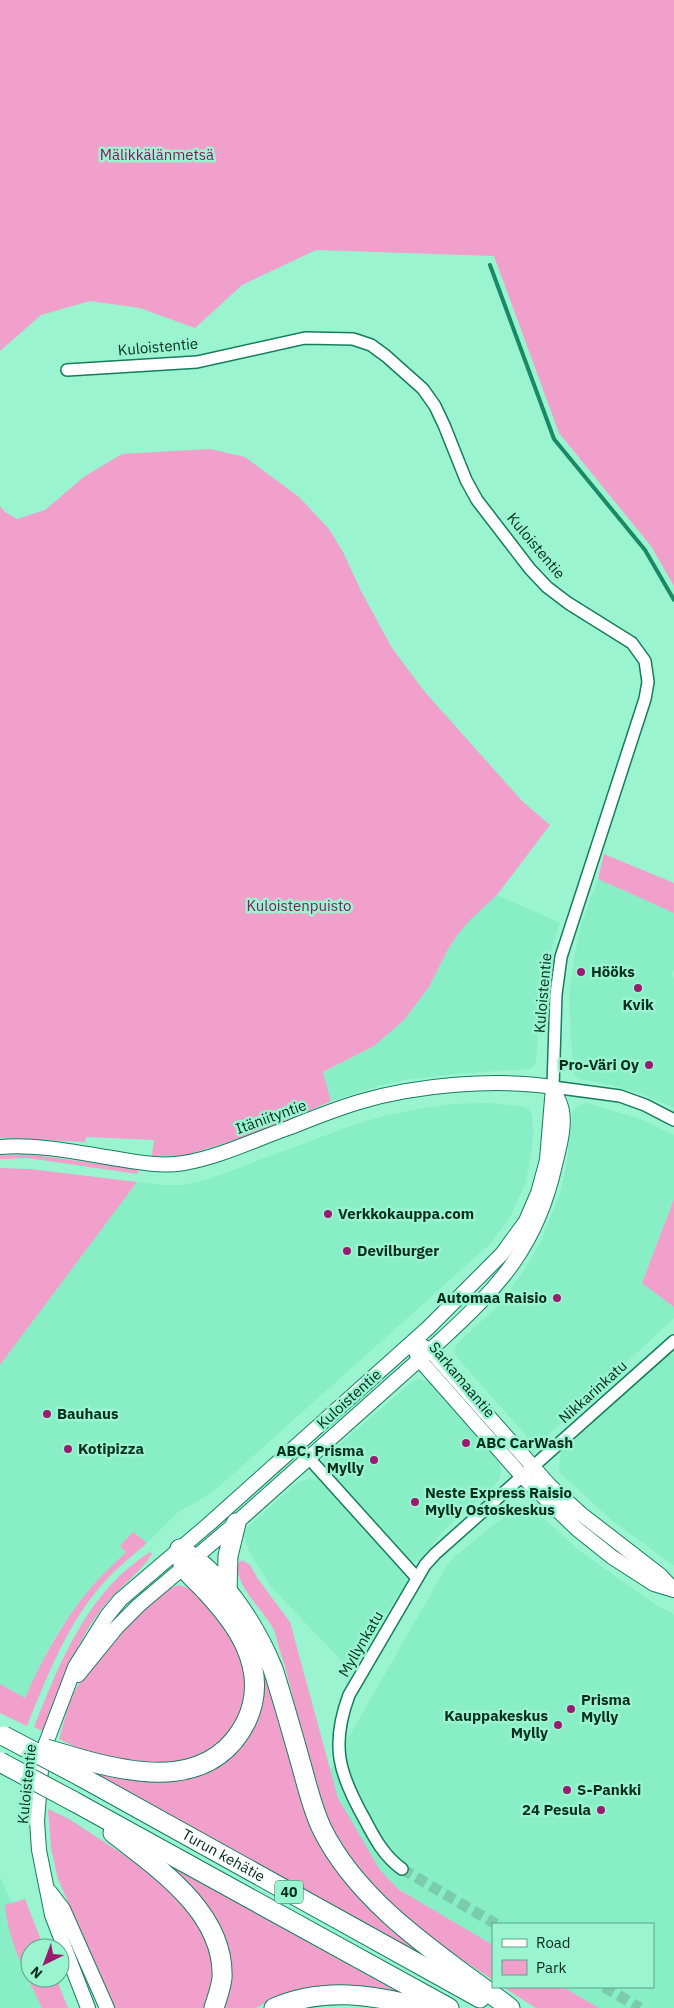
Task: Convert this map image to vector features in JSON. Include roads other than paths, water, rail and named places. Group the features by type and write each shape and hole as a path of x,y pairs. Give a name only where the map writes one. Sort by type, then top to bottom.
{"highway":[{"path":"227,1592 228,1556 236,1523"},
{"path":"187,1558 227,1592 246,1617 264,1648 276,1677 315,1811 321,1826 340,1859 363,1889 381,1907 510,2008"},
{"path":"82,1768 146,1773 188,1769 222,1753 235,1740 244,1726 252,1708 255,1690 254,1671 248,1652 239,1633 187,1558"},
{"name":"Turun kehätie","path":"2,1735 82,1768 499,2008"},
{"name":"Turun kehätie","path":"0,1762 74,1800 449,2008"},
{"path":"74,1800 154,1865 180,1889 205,1920 217,1945 222,1967 220,1988 214,2008"},
{"path":"274,2008 300,1999 334,1994 391,1999 422,2008"}],"street":[{"name":"Kuloistentie","path":"67,370 197,362 304,338 353,339 372,345 423,389 431,400 444,425 466,480 477,500 530,569 547,587 568,603 632,643 645,661 648,682 645,699 561,956 556,994 549,1143 544,1175 526,1220 502,1254 467,1291 296,1445 187,1558 117,1627 68,1686"},
{"name":"Itäniityntie","path":"0,1147 37,1147 142,1163 172,1165 208,1157 348,1106 388,1095 444,1086 534,1084 553,1087"},
{"name":"Kuloistentie","path":"88,2008 52,1915 39,1850 37,1821 41,1770 46,1743 75,1667 112,1610 137,1585 187,1558 236,1523 471,1312 500,1281 524,1248 536,1224 552,1178 561,1131 562,1110 553,1087"},
{"path":"553,1087 620,1096 674,1120"},
{"name":"Nikkarinkatu","path":"526,1471 674,1341"},
{"name":"Sarkamaantie","path":"412,1342 577,1529 612,1556 654,1584 674,1590"},
{"path":"296,1445 417,1578"},
{"name":"Myllynkatu","path":"402,1869 382,1851 352,1798 340,1763 339,1729 341,1715 349,1695 425,1565 447,1542 526,1471"},
{"name":"Kuloistentie","path":"47,1887 62,1910 106,2008"}],"waterway":[{"path":"490,265 554,439 645,550 674,600"}],"tunnel":[{"path":"402,1869 494,1923"},
{"path":"606,1988 640,2008"}],"place":[{"name":"Hööks","path":"581,972"},
{"name":"Kvik","path":"638,988"},
{"name":"Pro-Väri Oy","path":"649,1065"},
{"name":"Verkkokauppa.com","path":"328,1214"},
{"name":"Devilburger","path":"347,1251"},
{"name":"Automaa Raisio","path":"557,1298"},
{"name":"Bauhaus","path":"47,1414"},
{"name":"ABC CarWash","path":"466,1443"},
{"name":"Kotipizza","path":"68,1449"},
{"name":"ABC, Prisma Mylly","path":"374,1460"},
{"name":"Neste Express Raisio Mylly Ostoskeskus","path":"415,1502"},
{"name":"Prisma Mylly","path":"571,1709"},
{"name":"Kauppakeskus Mylly","path":"558,1725"},
{"name":"S-Pankki","path":"567,1790"},
{"name":"24 Pesula","path":"601,1810"}],"park label":[{"name":"Mälikkälänmetsä","path":"157,155"},
{"name":"Kuloistenpuisto","path":"299,906"}]}
